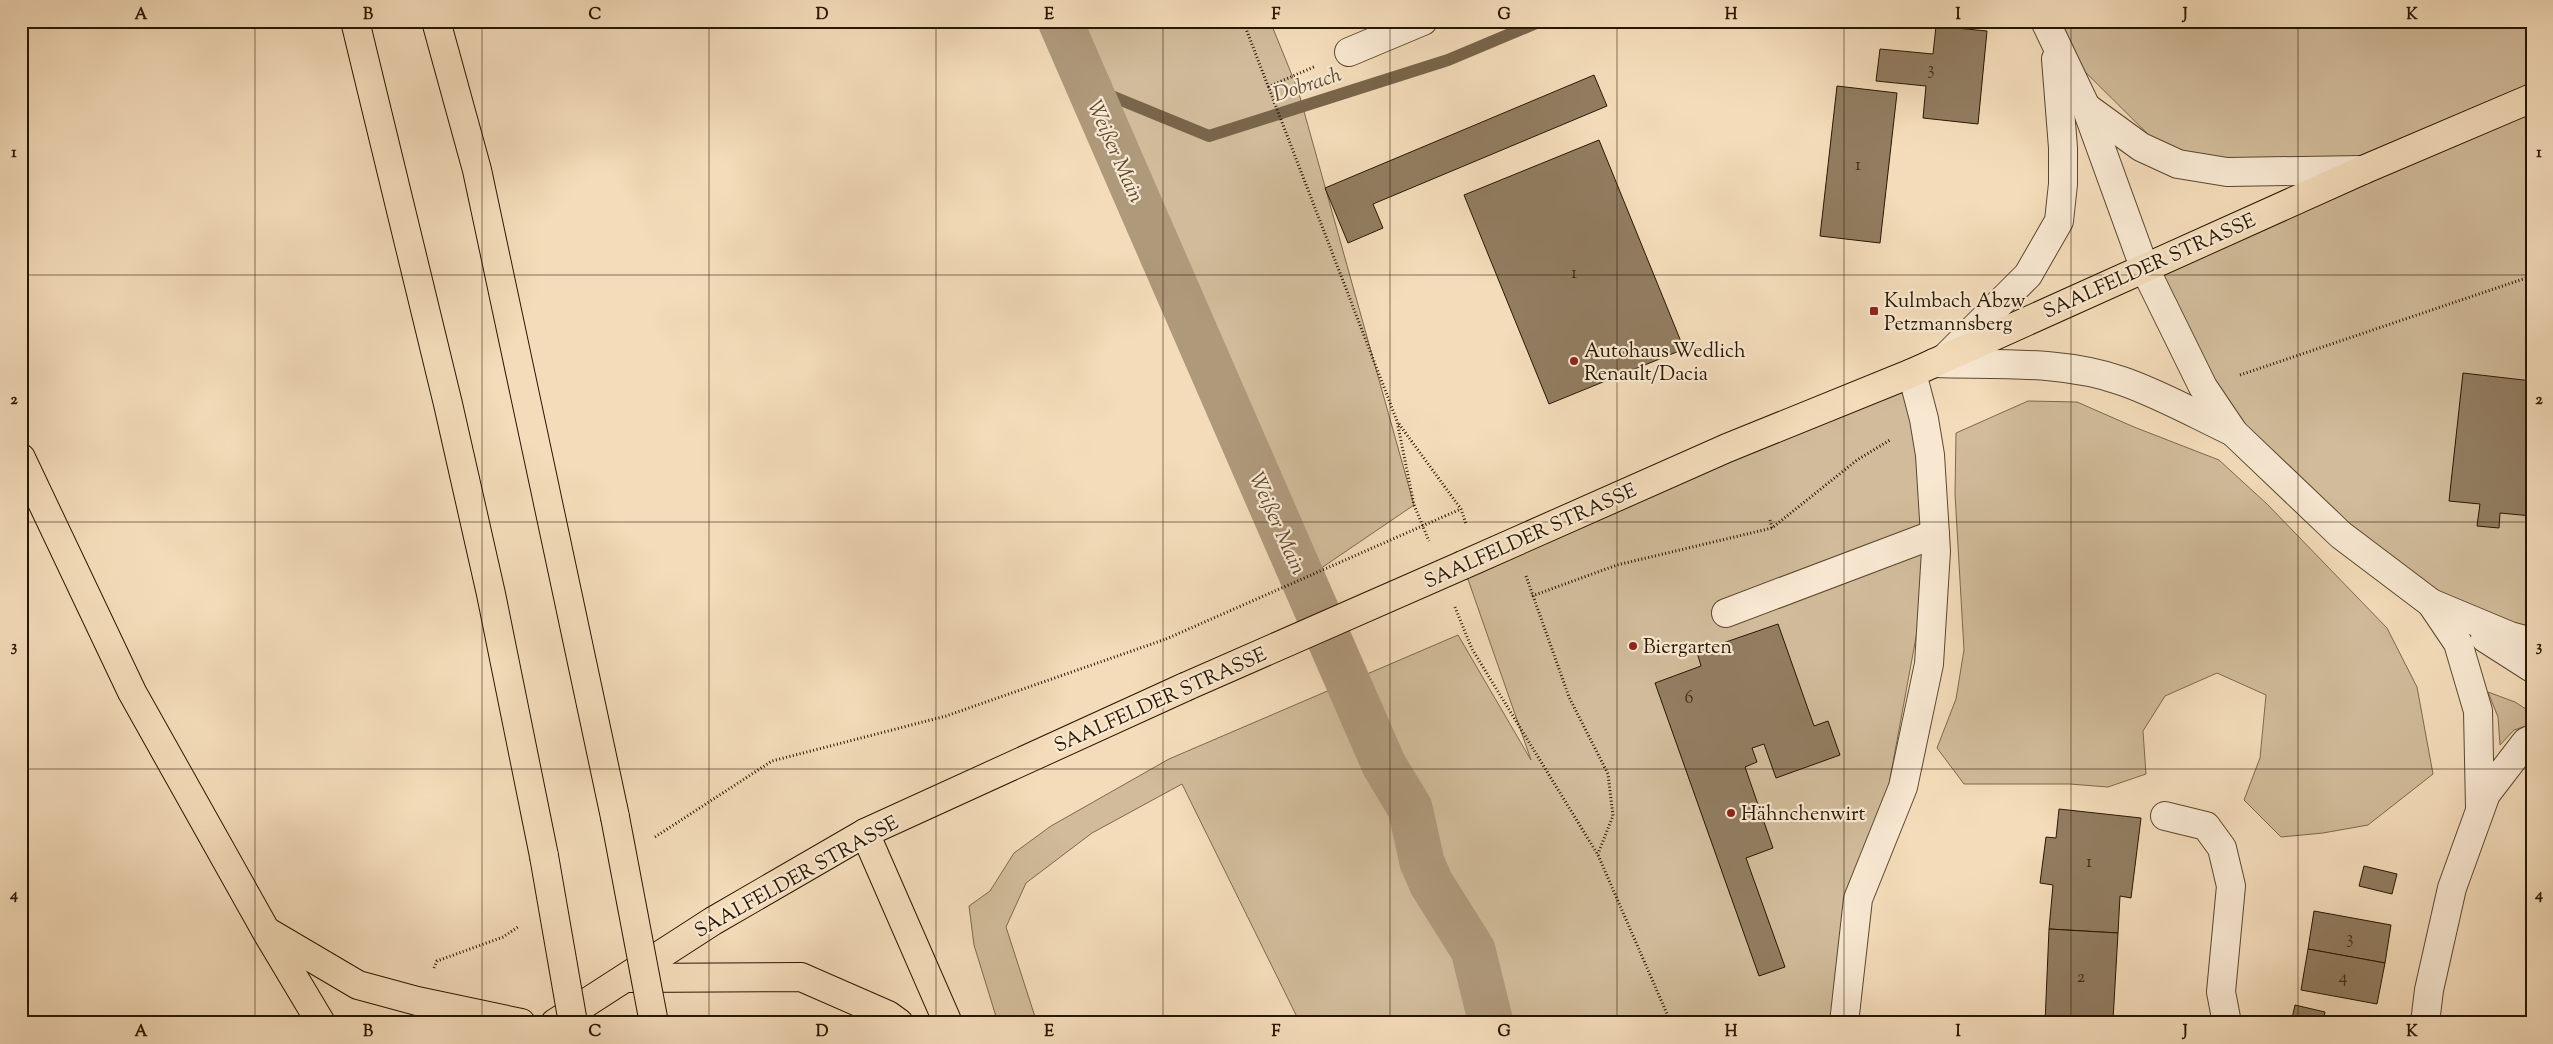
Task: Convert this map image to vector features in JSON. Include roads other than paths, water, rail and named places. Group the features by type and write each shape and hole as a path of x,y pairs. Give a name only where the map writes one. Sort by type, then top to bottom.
{"main road":[{"path":"355,21 455,433 491,594 544,856 573,1023"},
{"path":"436,21 477,170 615,817 654,1023"},
{"name":"SAALFELDER STRASSE","path":"555,1023 713,921 865,833 1185,687 1727,448 1931,364 2362,170 2532,98"},
{"path":"21,458 132,692 266,931 321,1023"},
{"path":"865,833 948,1023"},
{"path":"266,931 358,984 417,1001 521,1023"},
{"path":"626,978 801,977 888,1015 899,1023"}],"street":[{"path":"1349,52 1390,28 1423,21"},
{"path":"2050,32 2086,107 2144,267 2204,388 2234,433 2341,535 2431,603 2532,668"},
{"path":"1844,1023 1858,899 1903,787 1929,664 1936,551 1924,419 1931,364 2028,275 2059,221 2063,184 2063,148 2050,32"},
{"path":"2086,107 2141,147 2178,164 2227,172 2362,170"},
{"path":"1931,364 2038,366 2084,371 2122,381 2234,433"},
{"path":"1726,613 1935,534"},
{"path":"2431,603 2510,636 2532,642"},
{"path":"2431,603 2458,643 2478,712 2480,809"},
{"path":"2425,1023 2429,990 2452,888 2480,809 2486,794 2526,742 2532,739"},
{"path":"2165,816 2206,826 2222,848 2231,886 2221,992 2227,1023"}],"waterway":[{"name":"Weißer Main","path":"1060,21 1384,765 1410,808 1422,862 1431,883 1473,950 1491,1023"},
{"name":"Dobrach","path":"1087,86 1209,136 1448,60 1541,21"}],"place":[{"name":"Kulmbach Abzw Petzmannsberg","path":"1874,311"},
{"name":"Autohaus Wedlich Renault/Dacia","path":"1574,361"},
{"name":"Biergarten","path":"1633,646"},
{"name":"Hähnchenwirt","path":"1731,813"}]}
